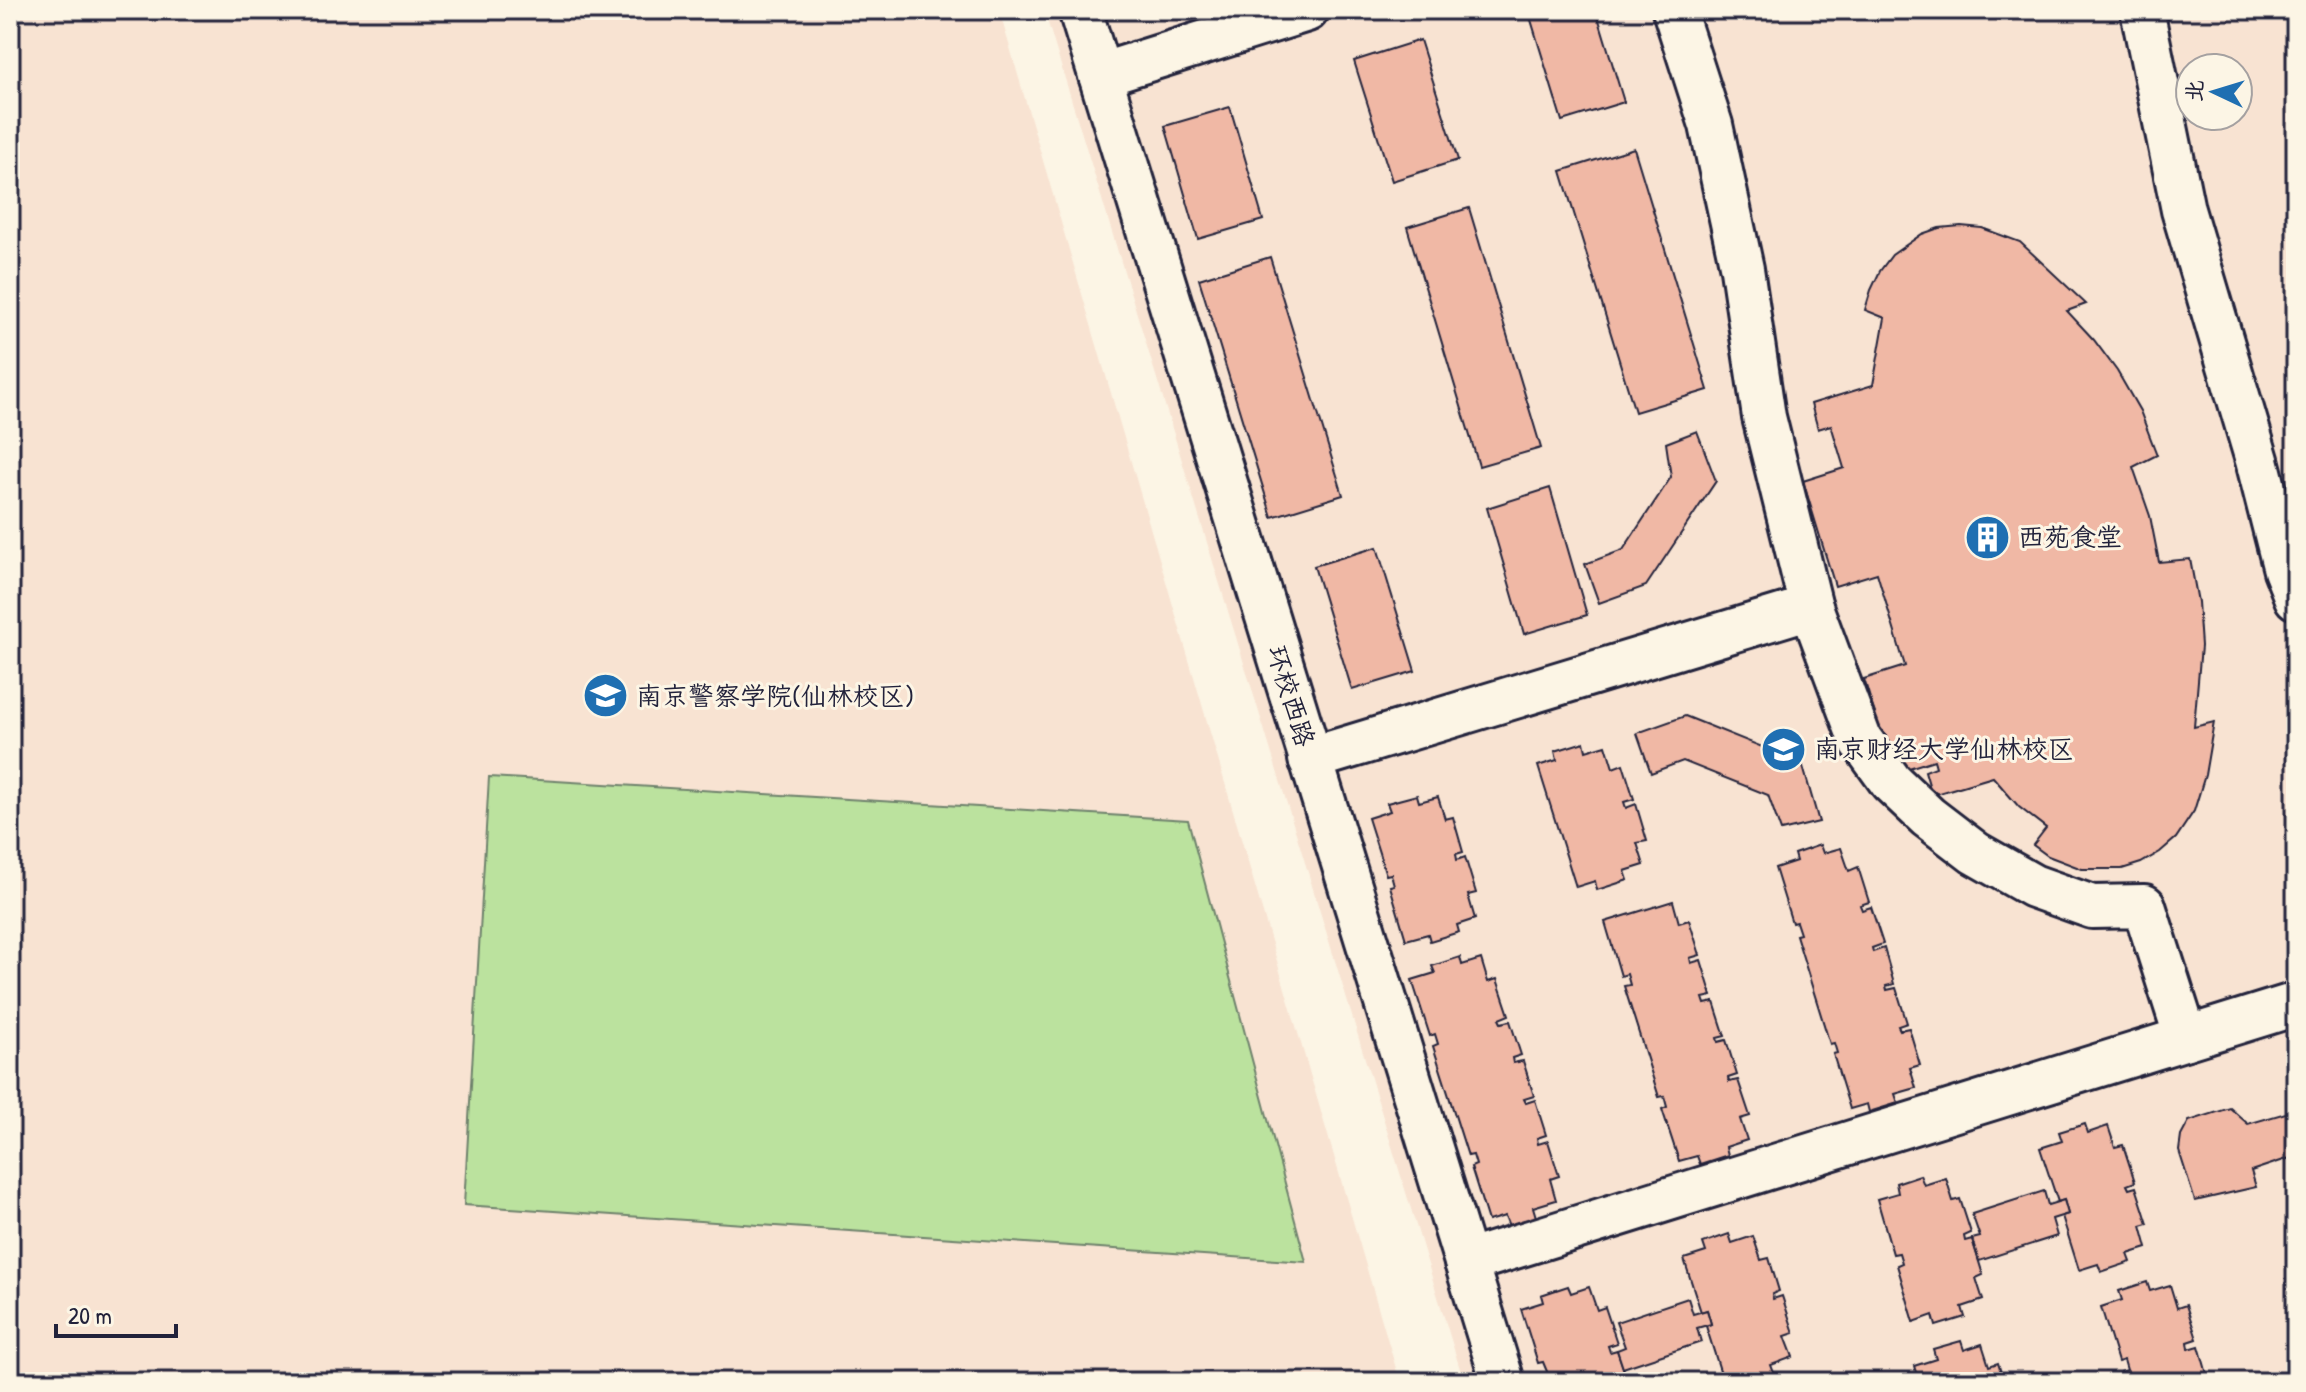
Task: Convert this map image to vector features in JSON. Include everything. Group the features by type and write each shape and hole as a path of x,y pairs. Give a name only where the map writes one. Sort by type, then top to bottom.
{"street":[{"name":"环校西路","path":"1080,10 1503,1382"},
{"path":"1100,75 1307,10"},
{"path":"1674,10 1711,125 1742,269 1764,417 1811,607 1860,739 1891,782 1928,817 1975,853 2033,886 2092,907 2144,906 2186,1038"},
{"path":"2142,10 2183,210 2281,489 2285,570 2296,598"},
{"path":"1310,759 1811,607"},
{"path":"1466,1262 2296,1004"}],"shaded area":[{"name":"南京警察学院(仙林校区)","path":"10,10 999,10 1400,1382 10,1382"},
{"name":"南京财经大学仙林校区","path":"1044,10 2296,10 2296,1382 1464,1382"}],"green space":[{"path":"489,777 1188,820 1306,1262 464,1205"}],"building":[{"path":"1528,10 1596,10 1624,102 1562,121"},
{"path":"1420,40 1458,160 1392,181 1354,61"},
{"path":"1230,107 1263,220 1198,239 1165,126"},
{"path":"1634,148 1708,390 1635,412 1561,171"},
{"path":"1469,208 1541,448 1479,466 1407,227"},
{"name":"西苑食堂","path":"1939,228 1982,228 2020,242 2086,304 2067,311 2117,371 2140,411 2157,455 2133,467 2150,516 2159,562 2190,559 2198,602 2201,646 2194,727 2214,722 2205,775 2194,811 2176,838 2141,863 2122,869 2082,869 2048,856 2033,845 2046,828 2019,807 1993,777 1932,795 1925,771 1936,767 1934,760 1893,773 1864,679 1905,666 1877,573 1835,586 1803,481 1844,468 1831,425 1818,429 1811,404 1873,385 1885,318 1865,310 1880,271 1892,255 1922,234"},
{"path":"1270,257 1343,495 1272,517 1199,279"},
{"path":"1697,431 1716,481 1646,586 1599,603 1585,564 1623,550 1671,477 1666,443"},
{"path":"1550,488 1587,615 1524,634 1487,508"},
{"path":"1377,547 1415,671 1352,690 1314,566"},
{"path":"1685,716 1802,763 1819,822 1781,831 1768,795 1683,761 1651,773 1637,733"},
{"path":"1584,742 1586,751 1606,745 1613,768 1623,764 1634,799 1624,802 1626,808 1636,804 1647,841 1637,843 1644,865 1625,871 1628,880 1597,890 1595,881 1576,887 1538,766 1557,760 1555,751"},
{"path":"1417,795 1419,802 1438,797 1445,819 1453,817 1463,852 1456,854 1457,860 1465,857 1476,893 1468,895 1475,919 1457,925 1459,932 1430,941 1428,934 1406,940 1390,886 1394,885 1391,874 1386,875 1368,818 1390,811 1387,803"},
{"path":"1820,845 1823,853 1841,848 1849,871 1858,867 1869,902 1860,905 1862,910 1871,907 1883,944 1872,948 1873,952 1884,948 1894,984 1886,986 1887,990 1896,988 1907,1023 1898,1026 1900,1030 1909,1028 1920,1065 1910,1068 1916,1088 1895,1094 1898,1103 1869,1112 1867,1104 1850,1109 1833,1054 1837,1053 1834,1043 1830,1044 1796,935 1800,934 1796,922 1792,923 1775,868 1796,861 1794,854"},
{"path":"1673,901 1679,923 1689,920 1700,955 1690,958 1691,963 1701,960 1712,996 1703,998 1705,1004 1714,1002 1725,1036 1717,1038 1718,1042 1726,1040 1737,1075 1728,1078 1729,1082 1738,1080 1750,1116 1740,1119 1747,1140 1726,1147 1728,1155 1700,1164 1697,1156 1679,1161 1662,1109 1667,1107 1664,1096 1659,1097 1624,986 1630,985 1627,974 1621,976 1605,922"},
{"path":"1460,957 1462,965 1481,959 1488,982 1497,979 1509,1015 1499,1019 1501,1023 1510,1021 1521,1055 1512,1058 1513,1063 1523,1061 1534,1096 1524,1099 1526,1103 1535,1100 1546,1135 1537,1138 1538,1144 1548,1141 1559,1176 1550,1179 1556,1200 1533,1207 1536,1217 1509,1226 1505,1216 1488,1221 1471,1167 1476,1165 1473,1155 1468,1156 1433,1046 1438,1044 1435,1034 1430,1036 1412,980 1435,973 1432,966"},
{"path":"2230,1108 2248,1124 2296,1110 2296,1156 2251,1171 2256,1187 2195,1201 2179,1151 2181,1136 2189,1121"},
{"path":"2085,1124 2088,1133 2108,1126 2115,1147 2123,1145 2135,1182 2127,1185 2129,1189 2136,1187 2148,1224 2141,1226 2147,1248 2128,1254 2131,1262 2101,1272 2098,1264 2079,1270 2062,1216 2068,1214 2064,1200 2058,1202 2040,1148 2062,1141 2059,1132"},
{"path":"1920,1175 1924,1185 1946,1178 1953,1201 1960,1199 1971,1233 1964,1236 1965,1241 1972,1239 1983,1275 1976,1278 1983,1300 1962,1307 1965,1317 1936,1326 1933,1315 1914,1322 1897,1265 1902,1263 1899,1253 1893,1254 1877,1199 1898,1193 1896,1183"},
{"path":"2044,1191 2048,1205 2064,1200 2068,1214 2052,1219 2057,1236 1979,1261 1972,1239 1980,1237 1972,1214"},
{"path":"1729,1234 1732,1243 1753,1236 1761,1260 1769,1258 1779,1291 1772,1294 1773,1299 1782,1296 1794,1333 1785,1336 1793,1357 1771,1365 1774,1373 1745,1381 1743,1374 1723,1380 1706,1326 1711,1324 1707,1310 1701,1312 1684,1259 1706,1252 1703,1243"},
{"path":"2147,1282 2150,1291 2170,1285 2177,1308 2186,1305 2197,1339 2188,1342 2189,1349 2199,1346 2209,1381 2124,1382 2121,1372 2127,1370 2124,1360 2118,1362 2101,1307 2122,1300 2119,1291"},
{"path":"1568,1286 1571,1293 1589,1287 1597,1310 1605,1307 1617,1343 1608,1346 1610,1352 1617,1350 1628,1382 1544,1382 1542,1375 1548,1374 1543,1362 1538,1363 1521,1309 1543,1302 1541,1295"},
{"path":"1688,1298 1693,1314 1707,1310 1711,1324 1697,1328 1701,1342 1623,1368 1617,1350 1625,1347 1616,1322"},
{"path":"1961,1341 1964,1350 1982,1344 1989,1366 1998,1363 2004,1382 1919,1382 1914,1366 1936,1359 1933,1349"}],"place":[{"name":"西苑食堂","path":"1987,537"},
{"name":"南京警察学院(仙林校区)","path":"605,696"},
{"name":"南京财经大学仙林校区","path":"1783,749"}]}
